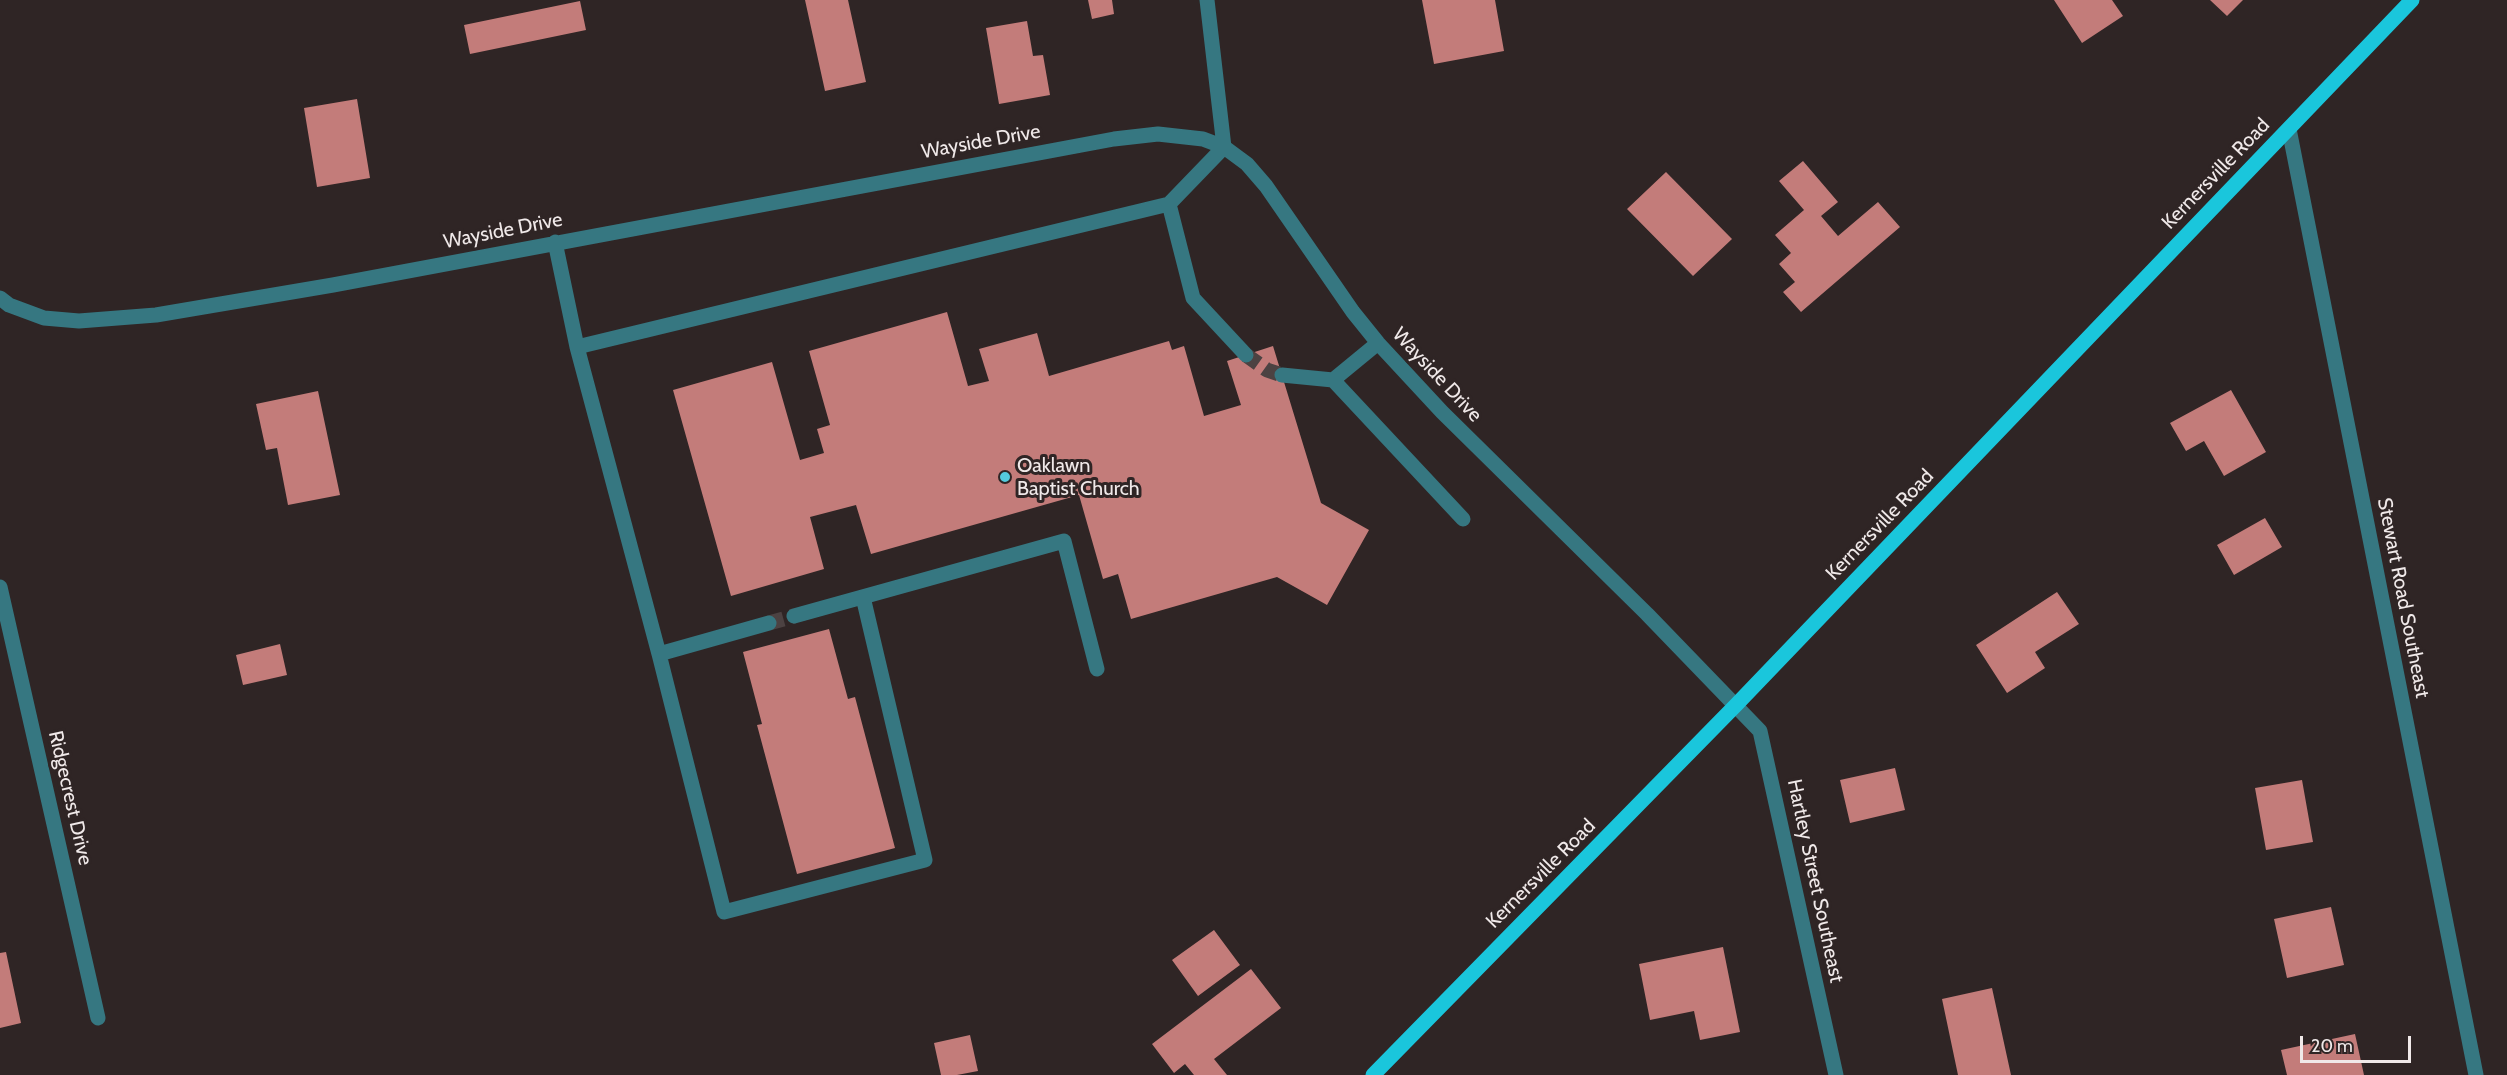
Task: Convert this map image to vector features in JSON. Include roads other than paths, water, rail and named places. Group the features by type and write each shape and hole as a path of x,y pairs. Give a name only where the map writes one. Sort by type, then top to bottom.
{"main road":[{"name":"Kernersville Road","path":"1373,1075 1736,705 2412,0"}],"street":[{"path":"578,347 1169,204 1224,147 1207,0"},
{"name":"Stewart Road Southeast","path":"2289,129 2476,1075"},
{"name":"Wayside Drive","path":"3,305 44,318 79,321 156,315 229,304 1114,139 1158,134 1203,140 1224,147 1247,164 1266,186 1378,343 1442,412 1736,705"},
{"path":"1169,204 1193,298 1246,355"},
{"path":"555,242 578,347 724,912 925,860 863,597"},
{"path":"1333,380 1378,343"},
{"path":"1282,375 1333,380 1463,519"},
{"path":"794,616 1064,541 1097,669"},
{"name":"Ridgecrest Drive","path":"0,587 99,1018"},
{"path":"659,654 769,623"},
{"name":"Hartley Street Southeast","path":"1736,705 1760,731 1836,1075"}],"tunnel":[{"path":"1246,355 1267,370 1282,375"},
{"path":"769,623 794,616"}],"place":[{"name":"Oaklawn Baptist Church","path":"1005,477"}]}
